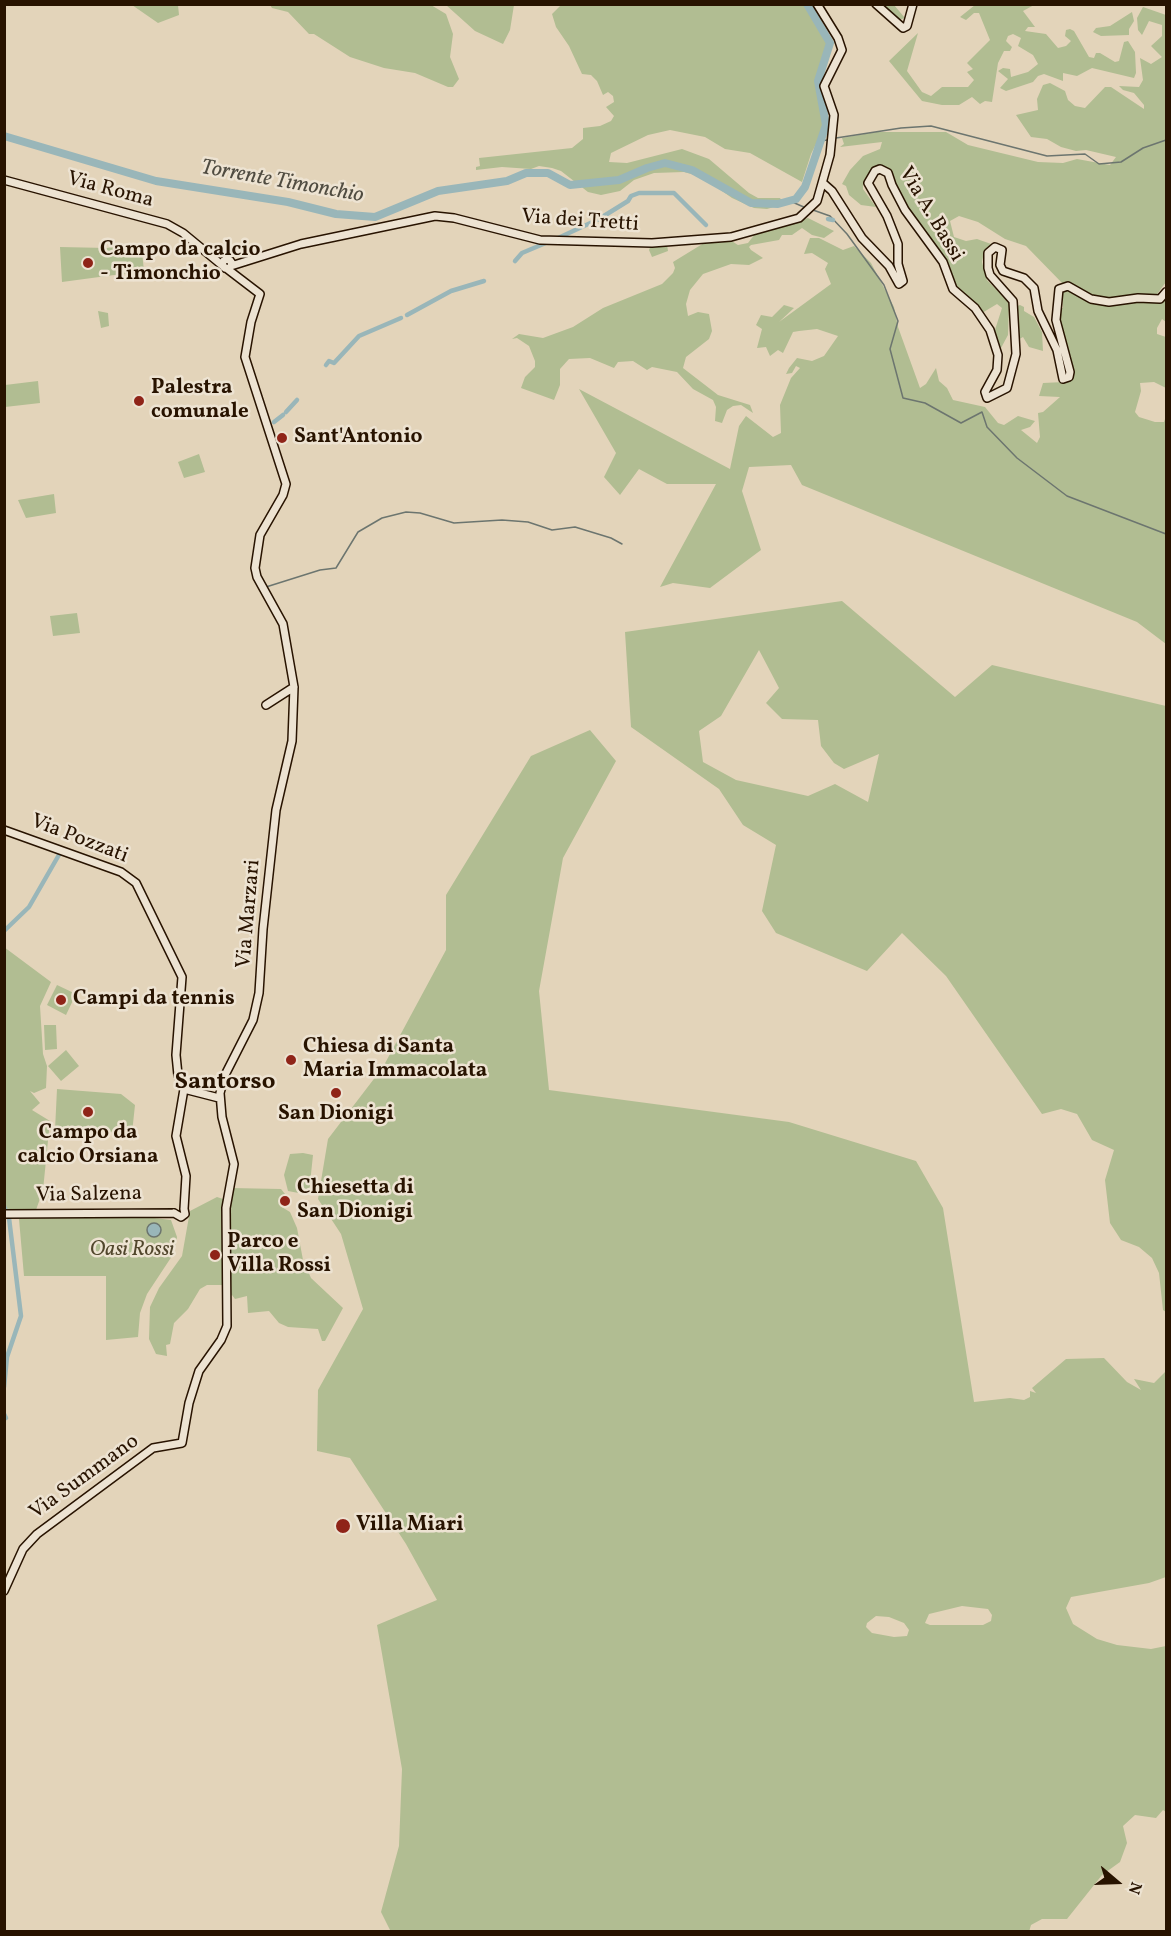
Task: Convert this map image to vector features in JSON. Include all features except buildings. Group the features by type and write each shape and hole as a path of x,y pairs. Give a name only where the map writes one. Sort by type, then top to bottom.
{"street":[{"name":"Via dei Tretti","path":"227,264 247,261 301,244 435,216 454,218 515,236 549,241 667,243 703,241 751,233 807,214 815,205 823,183 831,148 834,115 824,86 841,47 817,4"},
{"path":"876,4 903,28 907,26 913,4"},
{"name":"Via A. Bassi","path":"823,183 832,191 862,238 889,266 899,284 903,280 898,264 898,244 887,216 868,183 875,171 880,169 888,173 905,210 943,262 953,290 975,308 986,322 998,356 993,378 985,392 987,398 1007,388 1017,354 1013,300 990,275 988,267 988,253 995,247 1002,250 1000,265 1003,271 1024,278 1034,288 1038,311 1057,350 1063,379 1069,376 1070,372 1056,320 1059,289 1068,286 1091,299 1109,302 1138,298 1160,300 1167,292"},
{"name":"Via Roma","path":"4,180 161,222 183,233 227,264 235,274 260,294"},
{"name":"Via Roma","path":"201,247 214,259 227,264"},
{"name":"Via Marzari","path":"219,1098 225,1075 253,1020 262,974 263,929 276,810 292,741 294,687 283,624 257,577 255,568 261,535 283,495 286,484 245,357 250,326 260,294"},
{"path":"266,705 273,703 294,687"},
{"name":"Via Pozzati","path":"4,830 121,872 136,883 182,977 176,1054 178,1075 184,1089"},
{"path":"184,1089 219,1098"},
{"name":"Via Salzena","path":"8,1214 178,1209 186,1193 186,1176 176,1136 184,1089"},
{"name":"Via Summano","path":"4,1591 23,1548 37,1534 153,1448 182,1443 189,1403 199,1371 225,1334 226,1208 234,1164 219,1098"}],"green space":[{"path":"132,5 178,5 179,15 158,23"},
{"path":"270,5 431,5 446,14 453,34 450,57 459,79 453,87 448,87 415,73 384,68 350,57 314,34 309,34 288,12 272,8"},
{"path":"446,5 514,5 510,30 503,44 475,31"},
{"path":"561,5 805,5 826,36 829,45 816,85 824,117 824,128 811,154 802,182 750,153 725,149 705,137 670,130 648,135 611,153 609,162 627,163 682,149 709,159 758,198 780,198 784,204 767,209 754,208 732,198 702,177 684,172 654,173 634,180 620,191 601,195 588,192 561,171 552,168 539,166 531,169 502,167 476,170 476,167 480,166 479,158 572,148 583,139 583,128 600,126 611,121 614,116 606,107 614,102 613,96 608,92 603,95 597,81 591,75 582,74 569,46 556,27 552,14"},
{"path":"881,5 894,5 905,18 899,20"},
{"path":"975,5 1034,5 1023,11 1035,27 1028,27 1025,31 1046,34 1058,48 1066,46 1071,41 1065,36 1066,30 1070,29 1074,31 1089,57 1094,58 1096,53 1100,53 1115,62 1119,61 1124,42 1128,41 1135,52 1136,73 1134,78 1092,68 1077,76 1063,73 1063,81 1044,74 1038,76 1033,82 1006,91 1000,88 1008,79 998,71 1003,68 1010,69 1011,77 1028,72 1038,64 1033,55 1018,46 1021,38 1013,34 1008,36 1006,41 1012,47 1010,51 1004,51 998,63 992,102 985,101 980,104 972,97 959,105 942,105 922,101 889,61 918,33 907,71 922,92 931,96 942,87 968,87 974,80 967,72 973,69 967,63 990,40 979,13 974,13 966,20 960,17"},
{"path":"1143,7 1166,15 1166,282 1155,297 1137,295 1114,300 1090,297 1064,285 1026,246 1005,239 978,222 959,216 950,221 954,237 966,241 977,239 994,245 984,252 982,262 987,280 1009,303 1008,335 1001,348 994,333 1002,308 997,304 982,313 953,284 887,173 878,166 863,183 863,189 876,207 861,205 849,195 846,186 842,184 850,170 863,156 880,149 882,142 840,147 844,144 842,138 876,132 946,132 968,145 1038,162 1063,163 1077,159 1110,165 1116,157 1086,150 1076,151 1061,147 1047,139 1031,137 1016,115 1038,110 1037,99 1043,85 1050,83 1065,91 1068,100 1075,106 1085,108 1105,87 1111,87 1144,109 1144,105 1134,93 1123,90 1119,86 1139,87 1143,80 1140,58 1151,64 1162,57 1151,46 1162,36 1162,25 1149,21 1142,35 1138,30 1137,18"},
{"path":"1132,12 1134,21 1129,29 1129,35 1101,36 1093,32 1096,28 1110,26"},
{"path":"808,218 834,231 824,238 812,235 802,228 792,235 782,235 779,240 751,245 749,247 751,250 763,258 749,265 731,264 703,274 690,290 686,304 688,316 698,312 709,314 712,331 709,339 686,357 683,368 718,395 750,405 753,413 741,405 733,406 727,410 722,423 715,421 716,407 713,400 693,389 677,372 652,367 647,370 633,361 618,362 614,368 590,358 569,359 560,369 560,385 554,400 521,388 525,377 535,367 535,361 529,346 517,338 512,339 519,334 543,338 573,327 603,308 662,284 673,273 675,268 673,262 704,243 730,240 738,245 748,243 755,234"},
{"path":"810,238 819,238 843,250 854,246 871,263 894,307 898,327 920,388 926,384 936,368 939,381 947,388 953,400 985,407 998,423 1004,425 1018,416 1035,421 1030,427 1021,430 1037,443 1040,437 1038,413 1043,412 1060,397 1039,396 1043,383 1064,382 1069,376 1056,308 1063,308 1062,290 1067,288 1089,301 1137,298 1151,302 1157,301 1166,290 1166,322 1162,319 1157,328 1157,334 1166,337 1166,388 1154,382 1140,383 1141,391 1135,412 1139,417 1155,422 1164,422 1166,416 1166,644 1137,622 802,485 791,465 749,467 742,491 761,550 710,588 673,583 660,587 716,484 667,484 639,469 620,495 604,477 616,453 579,389 730,469 739,426 746,416 773,437 781,433 780,405 791,378 800,368 796,366 792,373 786,374 789,368 797,358 812,361 824,356 838,336 817,329 799,331 793,332 783,353 778,350 770,356 766,347 757,348 762,329 756,325 761,315 772,317 784,305 794,308 779,322 831,284 825,269 828,263 812,253 804,254"},
{"path":"141,243 144,271 62,282 60,247 107,248"},
{"path":"651,245 667,245 668,251 652,257 649,250"},
{"path":"1020,305 1024,307 1024,311 1034,317 1042,332 1043,351 1029,347 1023,337 1014,342 1011,316 1014,307"},
{"path":"98,311 108,313 109,326 101,328"},
{"path":"38,381 40,403 5,407 5,385"},
{"path":"199,454 205,472 184,478 178,462"},
{"path":"54,494 56,513 26,518 18,500"},
{"path":"842,601 955,697 992,665 1166,706 1166,1312 1163,1310 1159,1273 1152,1258 1139,1247 1121,1240 1110,1223 1105,1180 1114,1150 1092,1140 1077,1114 1061,1109 1042,1114 946,976 902,933 867,971 776,933 762,911 776,845 743,825 719,789 631,727 625,632","holes":["759,650 779,688 766,703 782,719 818,720 821,746 834,763 844,769 879,754 868,802 835,784 808,796 736,780 703,762 699,731 721,716"]},
{"path":"77,613 80,633 53,636 50,616"},
{"path":"590,730 616,761 563,858 539,991 549,1090 789,1122 916,1161 943,1208 974,1402 1010,1398 1024,1400 1030,1397 1030,1391 1036,1393 1032,1388 1066,1359 1104,1358 1127,1382 1141,1390 1134,1379 1154,1383 1166,1371 1166,1577 1149,1583 1071,1597 1066,1608 1073,1624 1097,1639 1117,1645 1151,1649 1166,1646 1166,1812 1163,1810 1156,1818 1135,1815 1123,1826 1127,1843 1120,1862 1102,1875 1067,1919 1042,1919 1031,1925 1029,1932 391,1932 381,1912 399,1846 402,1769 377,1625 437,1600 406,1544 350,1458 317,1451 318,1390 363,1309 341,1234 318,1199 328,1139 383,1067 446,950 446,895 531,756","holes":["962,1606 988,1609 992,1615 991,1621 983,1625 930,1625 925,1623 929,1614","876,1616 889,1617 904,1623 909,1630 907,1636 894,1637 872,1633 866,1627 867,1623"]},
{"path":"4,947 51,982 40,1006 43,1054 47,1066 46,1088 34,1093 30,1091 40,1103 32,1110 50,1121 43,1190 36,1210 5,1210"},
{"name":"Campi da tennis","path":"57,985 76,994 66,1015 47,1005"},
{"path":"44,1025 56,1025 57,1049 45,1050"},
{"name":"Campi da tennis","path":"66,1050 79,1066 61,1081 48,1066"},
{"name":"Campo da calcio Orsiana","path":"57,1089 121,1094 135,1105 132,1133 55,1130"},
{"path":"290,1154 313,1155 309,1193 304,1194 288,1191 284,1175"},
{"path":"231,1188 281,1189 285,1194 281,1196 280,1206 290,1212 297,1228 303,1260 311,1278 343,1308 325,1341 322,1341 318,1329 288,1327 279,1323 269,1311 248,1313 247,1296 235,1299 232,1295 229,1297 227,1238"},
{"path":"217,1197 223,1199 225,1209 223,1285 207,1285 200,1289 188,1309 174,1323 170,1344 166,1345 167,1356 156,1354 149,1339 150,1307 159,1288 182,1256 190,1211"},
{"name":"Oasi Rossi","path":"146,1215 146,1217 171,1220 177,1237 174,1253 147,1294 140,1313 138,1337 106,1340 106,1276 24,1276 19,1219"}],"water":[{"path":"151,1223 157,1223 161,1230 157,1237 151,1237 147,1233 147,1227"}],"waterway":[{"name":"Torrente Timonchio","path":"4,136 156,181 288,202 336,214 375,217 438,191 507,181 526,173 548,173 570,185 619,180 665,163 692,170 751,203 778,204 796,199 805,187 826,125 818,81 830,43 807,4"},
{"path":"836,138 931,126 1047,156 1085,154 1099,164 1121,162 1143,148 1166,140"},
{"path":"821,141 827,140"},
{"path":"556,239 599,219 628,201 631,196 639,193 674,193 706,225"},
{"path":"790,201 806,208"},
{"path":"813,210 830,216 847,234 884,285 898,321 890,349 903,398 925,403 961,423 982,412 987,427 1017,458 1067,496 1166,534"},
{"path":"828,219 833,220"},
{"path":"515,261 522,253 548,242"},
{"path":"407,315 451,291 484,281"},
{"path":"326,365 329,361 334,363 359,336 401,318"},
{"path":"286,412 297,400"},
{"path":"274,422 283,415"},
{"path":"266,587 320,570 336,568 358,532 382,518 406,512 420,513 454,523 502,520 528,522 552,530 575,527 611,538 622,544"},
{"path":"4,931 29,907 60,853"},
{"path":"4,1206 9,1218 21,1316 7,1357 4,1387"},
{"path":"4,1414 6,1418"}],"place":[{"name":"Campo da calcio - Timonchio","path":"88,263"},
{"name":"Palestra comunale","path":"139,401"},
{"name":"Sant'Antonio","path":"282,438"},
{"name":"Campi da tennis","path":"61,1000"},
{"name":"Chiesa di Santa Maria Immacolata","path":"291,1060"},
{"name":"San Dionigi","path":"336,1093"},
{"name":"Campo da calcio Orsiana","path":"88,1112"},
{"name":"Chiesetta di San Dionigi","path":"285,1201"},
{"name":"Parco e Villa Rossi","path":"215,1255"},
{"name":"Villa Miari","path":"343,1526"}],"district":[{"name":"Santorso","path":"225,1084"}]}
